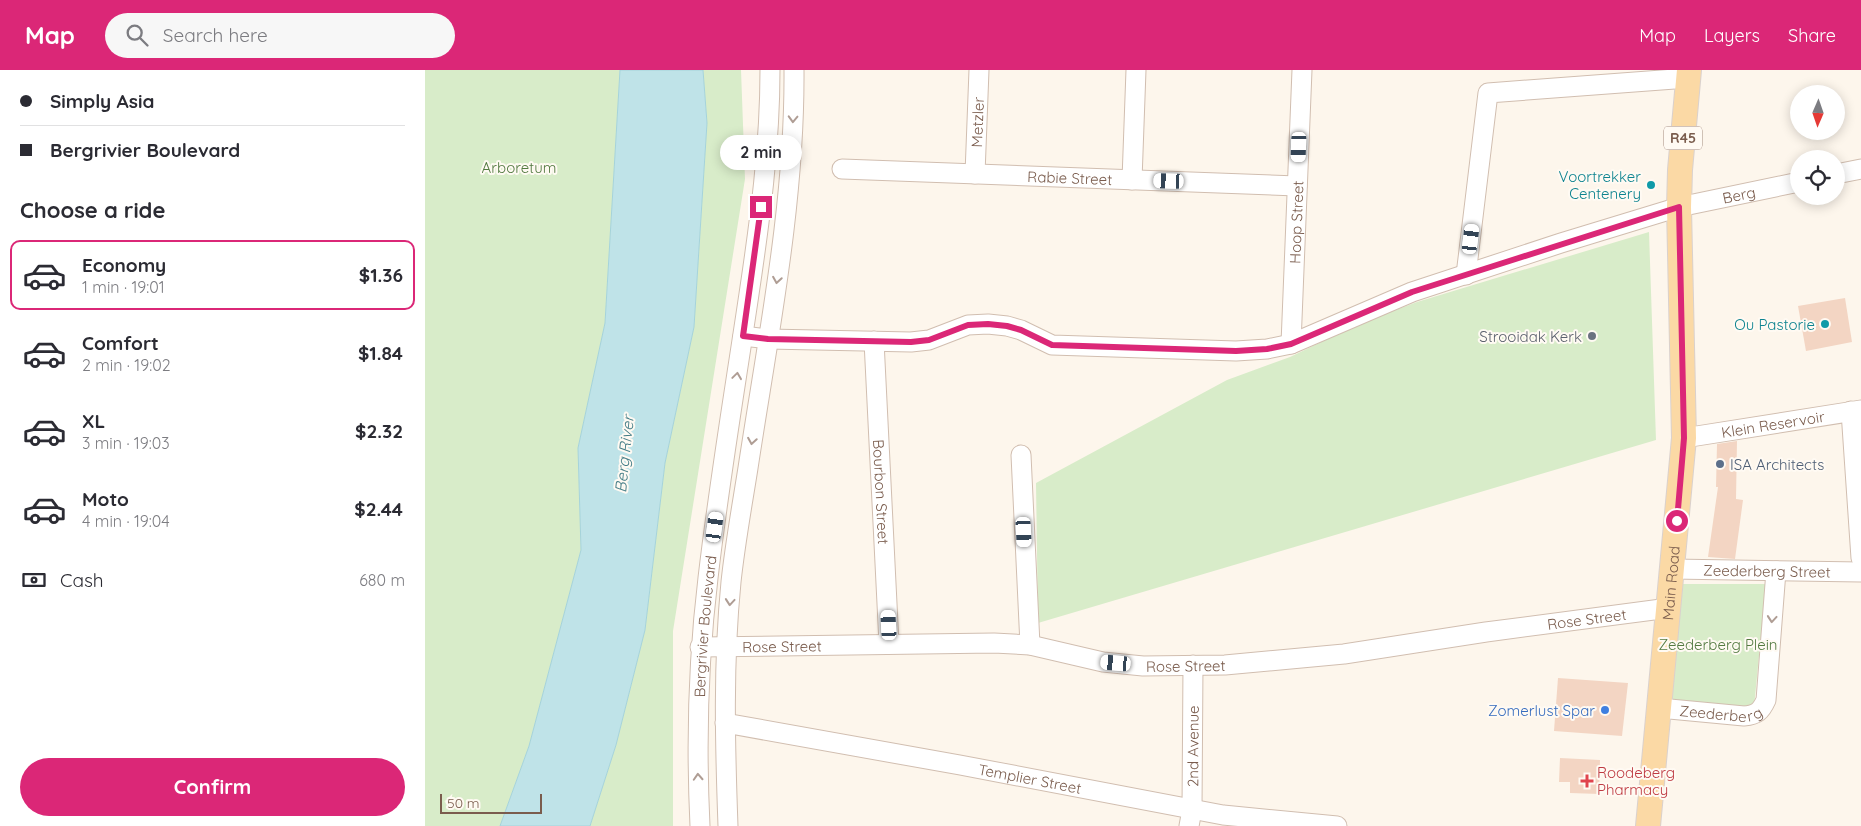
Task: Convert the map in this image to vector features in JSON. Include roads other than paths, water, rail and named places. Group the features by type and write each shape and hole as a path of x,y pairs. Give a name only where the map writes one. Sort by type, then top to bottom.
{"main road":[{"name":"Main Road","path":"1648,826 1684,438 1679,207 1680,170 1688,74"}],"street":[{"name":"Bergrivier Boulevard","path":"700,826 697,755 701,647 708,577 760,224 768,142 770,70"},
{"name":"Bergrivier Boulevard","path":"728,826 725,647 731,580 787,216 792,144 794,70"},
{"name":"Metzler","path":"975,174 979,70"},
{"path":"1132,180 1136,70"},
{"name":"Hoop Street","path":"1291,344 1302,70"},
{"path":"1466,275 1488,93 1688,74"},
{"name":"Rabie Street","path":"842,169 1297,186"},
{"path":"1845,173 1861,170"},
{"name":"Berg","path":"743,336 768,339 911,342 929,340 968,325 988,324 1014,328 1052,345 1236,351 1267,349 1291,344 1412,292 1552,246 1679,207 1790,184"},
{"name":"Bourbon Street","path":"874,341 889,644"},
{"path":"1856,410 1861,558"},
{"name":"Klein Reservoir","path":"1684,438 1856,410"},
{"path":"1021,455 1030,645"},
{"name":"Zeederberg Street","path":"1672,569 1861,572"},
{"name":"Zeederberg","path":"1659,708 1744,716 1753,715 1761,709 1766,700 1776,571"},
{"name":"Rose Street","path":"701,647 889,644 1030,645 1103,662 1143,666 1193,665 1265,662 1344,654 1486,632 1669,608"},
{"name":"2nd Avenue","path":"1191,818 1193,665"},
{"name":"Templier Street","path":"725,723 961,764 1191,818 1261,820 1337,826"}],"water":[{"name":"Berg River","path":"620,70 703,70 707,123 694,327 665,463 645,630 616,745 590,826 500,826 529,746 581,550 578,448 605,323"}],"place":[{"name":"Voortrekker Centenery","path":"1651,185"},
{"name":"Ou Pastorie","path":"1825,324"},
{"name":"Strooidak Kerk","path":"1592,336"},
{"name":"ISA Architects","path":"1720,464"},
{"name":"Zomerlust Spar","path":"1605,710"},
{"name":"Roodeberg Pharmacy","path":"1587,781"}],"park label":[{"name":"Arboretum","path":"519,167"},
{"name":"Zeederberg Plein","path":"1718,644"}]}
